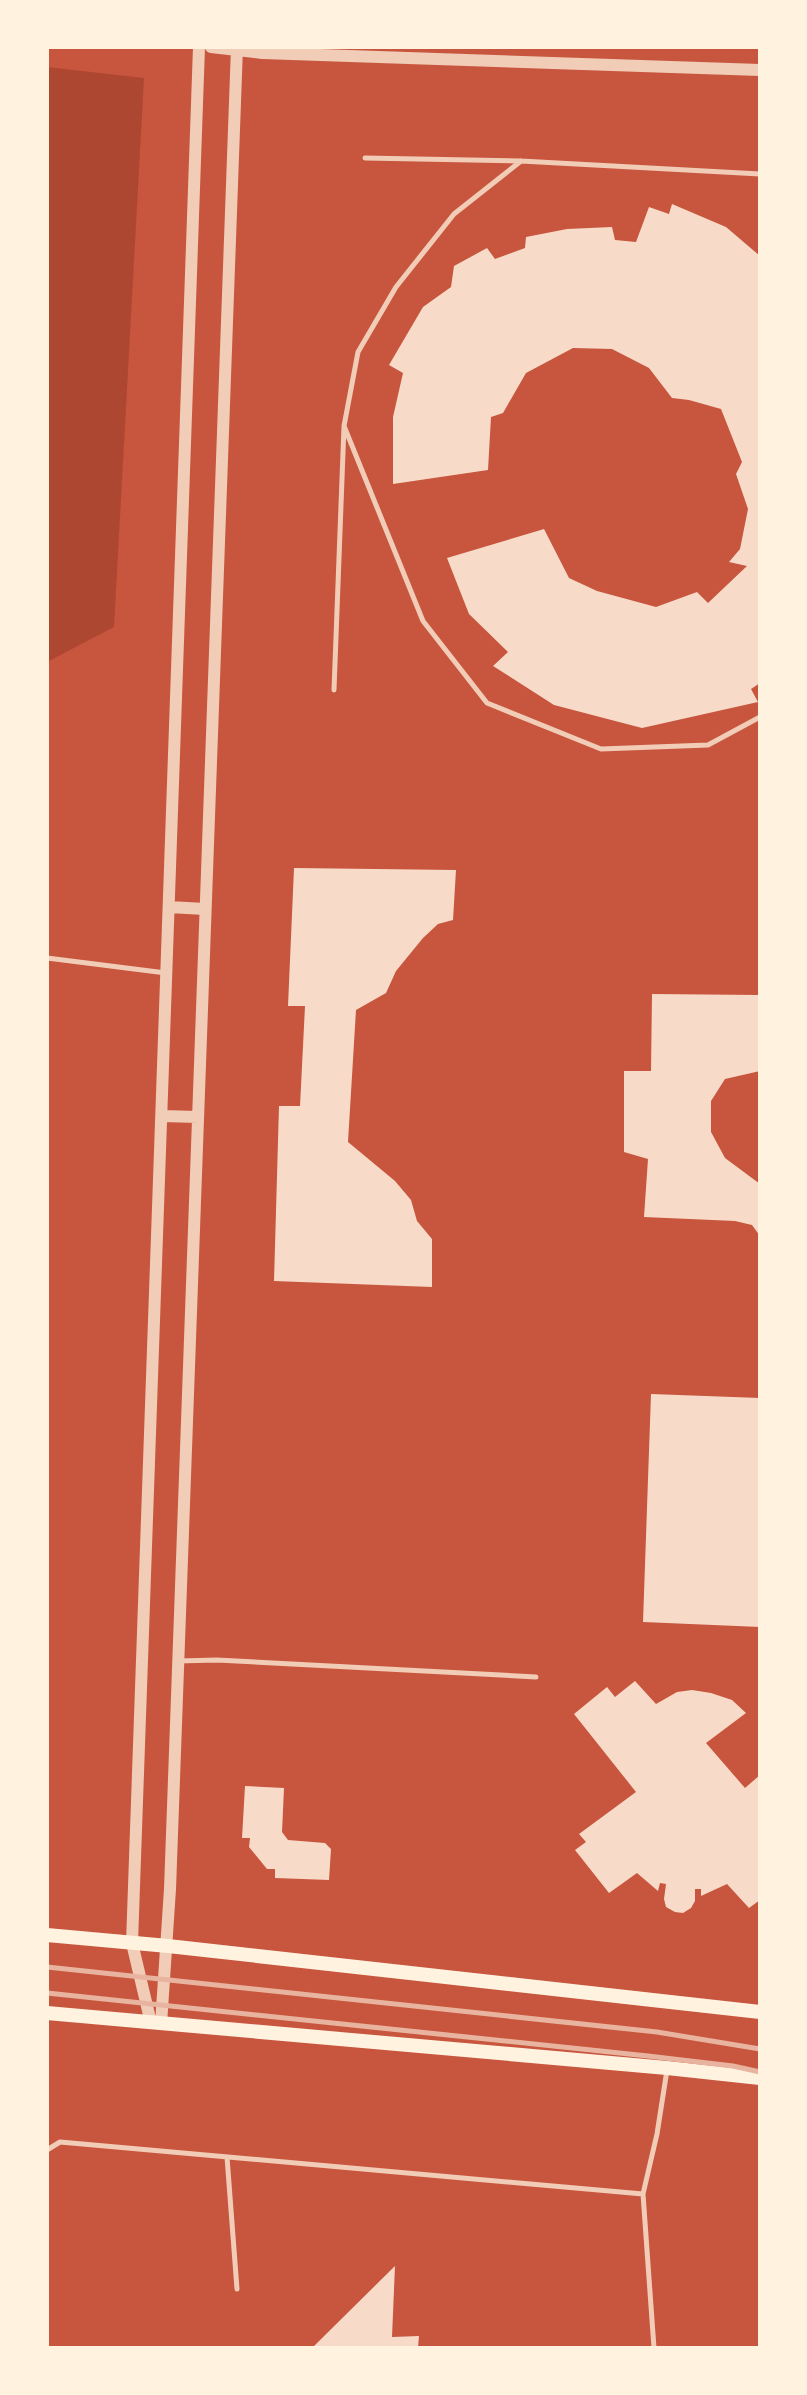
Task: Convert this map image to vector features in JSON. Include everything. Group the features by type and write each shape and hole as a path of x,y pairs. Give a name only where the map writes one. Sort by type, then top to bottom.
{"main road":[{"path":"47,1935 132,1942 760,2012"},
{"path":"47,2013 667,2067 760,2078"}],"street":[{"path":"156,2024 132,1942 200,47"},
{"path":"211,47 760,70"},
{"path":"156,2024 168,1946 237,49"},
{"path":"169,907 205,909"},
{"path":"162,1116 198,1117"}],"lane":[{"path":"365,158 521,161 760,174"},
{"path":"334,690 344,426 358,352 396,287 454,214 521,161"},
{"path":"344,426 423,621 487,703 601,749 708,745 760,717"},
{"path":"47,958 167,974"},
{"path":"178,1661 217,1660 536,1677"},
{"path":"654,2348 643,2194 657,2134 667,2067"},
{"path":"47,2150 60,2142 643,2194"},
{"path":"228,2157 237,2289"}],"shaded area":[{"path":"47,67 144,78 114,627 47,662"}],"building":[{"path":"672,204 726,227 760,256 760,683 751,689 758,702 642,728 554,705 493,666 508,652 469,614 447,558 544,529 569,578 597,591 656,607 697,592 708,603 747,566 729,562 740,549 748,509 736,474 742,462 721,409 672,398 649,368 612,349 573,348 526,373 503,413 491,417 488,470 393,484 393,417 403,373 389,365 423,307 451,287 454,266 487,248 495,259 525,248 526,237 567,229 612,227 615,240 636,242 649,207 669,214"},
{"path":"294,868 456,870 453,920 438,924 423,938 396,971 386,993 356,1010 348,1142 395,1181 411,1200 417,1221 432,1239 432,1287 274,1281 279,1106 300,1106 305,1006 288,1006"},
{"path":"652,994 760,995 760,1071 725,1079 711,1101 711,1132 725,1158 760,1184 760,1236 752,1225 735,1221 644,1217 648,1159 624,1152 624,1071 651,1071"},
{"path":"651,1394 760,1398 760,1627 643,1622"},
{"path":"635,1681 656,1704 677,1692 692,1690 732,1700 746,1713 706,1743 745,1788 760,1775 760,1900 749,1908 727,1884 701,1896 701,1889 695,1889 695,1901 691,1908 683,1913 675,1912 666,1907 666,1884 660,1883 658,1891 637,1873 609,1893 575,1850 586,1842 579,1834 636,1792 574,1714 607,1687 615,1697"},
{"path":"245,1786 284,1788 282,1832 288,1840 325,1843 331,1849 329,1880 275,1878 275,1869 267,1869 249,1847 250,1838 242,1838"},
{"path":"395,2266 392,2337 419,2336 418,2348 312,2348"}],"railway":[{"path":"47,1967 657,2032 760,2049"},
{"path":"47,1993 648,2056 733,2066 760,2072"}]}
